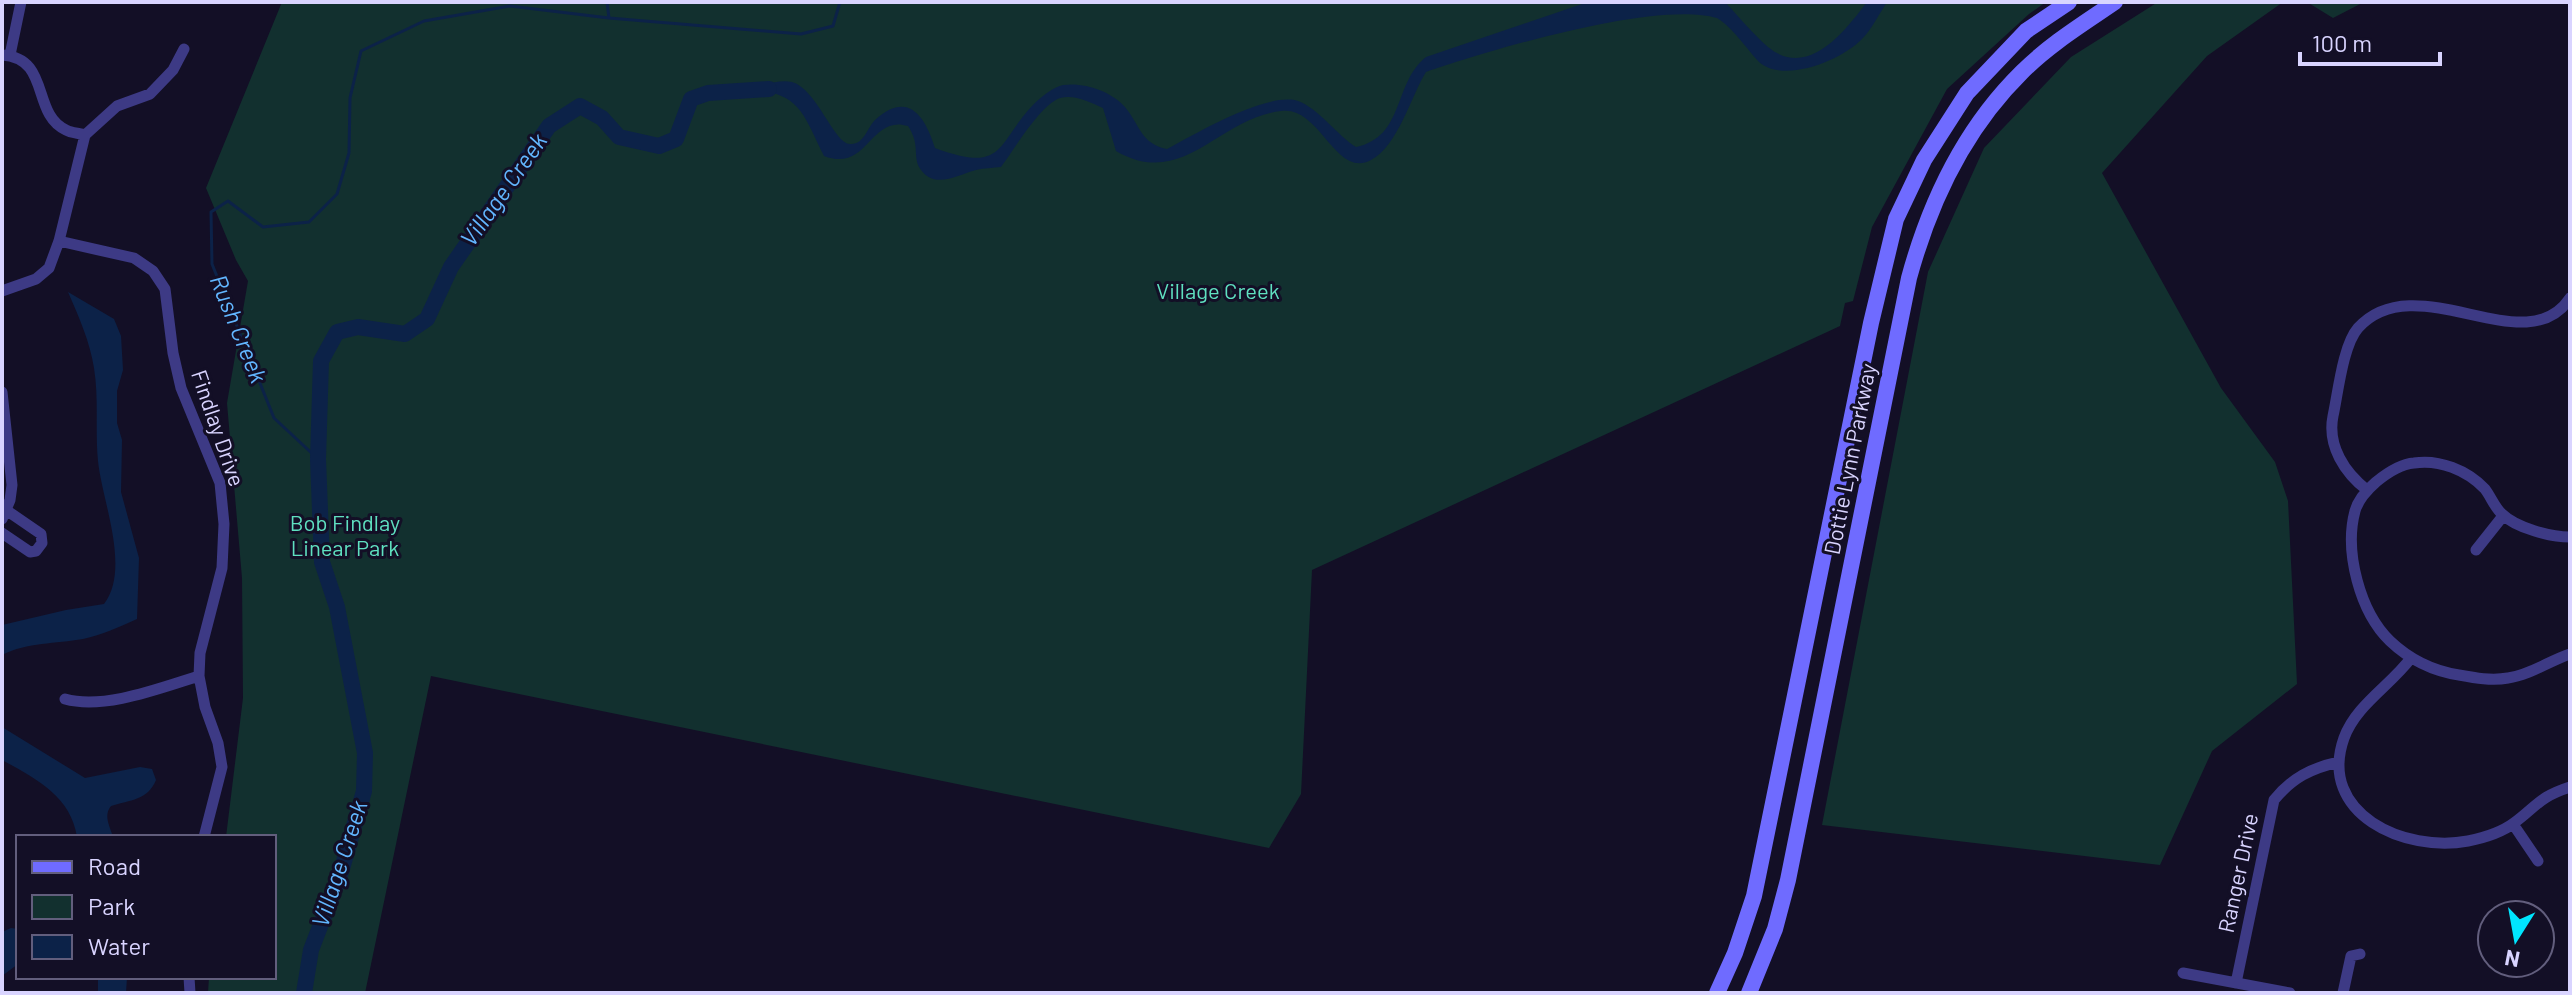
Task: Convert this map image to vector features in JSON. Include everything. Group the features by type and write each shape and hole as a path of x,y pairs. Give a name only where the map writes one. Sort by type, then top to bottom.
{"main road":[{"name":"Dottie Lynn Parkway","path":"1717,993 1745,926 1766,842 1884,259 1896,219 1932,146 1967,93 2026,31 2069,2"},
{"name":"Dottie Lynn Parkway","path":"1749,993 1775,929 1795,847 1912,265 1921,234 1938,193 1965,143 1989,108 2023,71 2054,44 2115,2"},
{"path":"1884,259 1912,265"},
{"path":"1766,842 1795,847"}],"street":[{"path":"21,2 6,55 22,59 33,71 56,122 64,130 85,135"},
{"path":"2,291 44,274 59,241 85,135 117,106 150,94 173,70 184,49"},
{"name":"Findlay Drive","path":"59,241 134,258 153,271 165,289 181,388 220,483 224,524 222,568 200,653 199,676 222,767 205,835"},
{"path":"2367,490 2351,478 2340,461 2331,425 2350,342 2357,328 2385,310 2406,304 2524,323 2554,314 2564,308 2570,298"},
{"path":"2,392 12,485 4,514 41,534 42,543 36,551 30,552 2,533"},
{"path":"2570,537 2546,534 2503,516 2485,490 2471,477 2445,464 2410,463 2387,472 2367,490 2355,510 2353,546 2355,575 2373,620 2389,640 2411,658 2439,672 2478,678 2508,678 2570,654"},
{"path":"2476,550 2503,516"},
{"path":"2411,658 2399,674 2355,716 2344,739 2339,762 2344,790 2364,818 2384,831 2412,839 2466,841 2513,824 2551,793 2570,787"},
{"path":"65,699 80,703 141,694 199,676"},
{"name":"Ranger Drive","path":"2236,983 2274,800 2289,782 2308,771 2339,762"},
{"path":"2513,824 2538,861"},
{"path":"2343,993 2351,956 2360,954"},
{"path":"2183,973 2290,993"}],"green space":[{"name":"Village Creek","path":"282,2 2046,2 1947,89 1872,227 1853,301 1845,303 1840,326 1312,570 1301,794 1269,848 431,676 365,993 208,993 209,979 276,979 276,835 226,835 243,698 242,578 227,403 248,281 206,188"},
{"path":"2158,2 2283,2 2207,56 2102,173 2221,388 2275,462 2288,501 2297,684 2212,751 2160,865 1822,825 1928,272 1984,148 2071,57"},
{"path":"2307,2 2364,2 2333,18"}],"water":[{"path":"1588,2 1725,2 1768,47 1783,56 1797,58 1811,55 1837,38 1867,2 1887,2 1869,31 1853,47 1827,61 1797,70 1770,68 1759,62 1734,32 1717,18 1690,14 1615,21 1490,52 1426,72 1389,144 1371,160 1358,163 1347,160 1306,119 1295,112 1281,111 1238,126 1181,158 1161,162 1140,161 1116,151 1103,108 1082,99 1065,97 1044,109 1001,167 979,169 938,180 919,167 914,138 908,126 885,128 850,157 839,159 824,156 798,108 780,95 749,89 782,81 792,82 809,95 838,135 850,144 859,142 875,120 887,111 906,107 920,117 935,148 976,158 998,150 1043,96 1060,86 1071,84 1097,89 1112,96 1125,107 1146,138 1167,149 1251,108 1285,100 1305,105 1356,147 1372,141 1383,132 1408,81 1426,57"},
{"path":"68,292 114,319 121,336 123,370 117,391 117,423 122,440 121,492 139,558 137,619 90,637 32,646 2,655 2,625 104,604 112,589 115,573 113,534 98,461 94,368 87,339"},
{"path":"2,727 85,778 140,767 152,769 156,780 143,795 111,806 107,817 112,835 76,835 67,810 59,799 39,781 2,760"},
{"path":"16,929 16,966 2,976 2,932"},
{"path":"98,979 127,979 126,993 98,993"}],"waterway":[{"path":"607,2 609,18"},
{"name":"Rush Creek","path":"318,459 274,418 212,264 211,212 228,201 263,227 309,222 337,194 349,153 350,98 361,51 424,21 510,6 609,18 801,34 833,26 840,2"},
{"name":"Village Creek","path":"304,993 311,950 341,872 364,791 365,753 337,607 322,562 318,459 321,361 337,332 358,327 405,334 427,319 451,267 549,126 580,106 602,118 619,137 659,146 676,139 691,99 708,93 769,89"}],"park label":[{"name":"Bob Findlay Linear Park","path":"345,536"}]}
